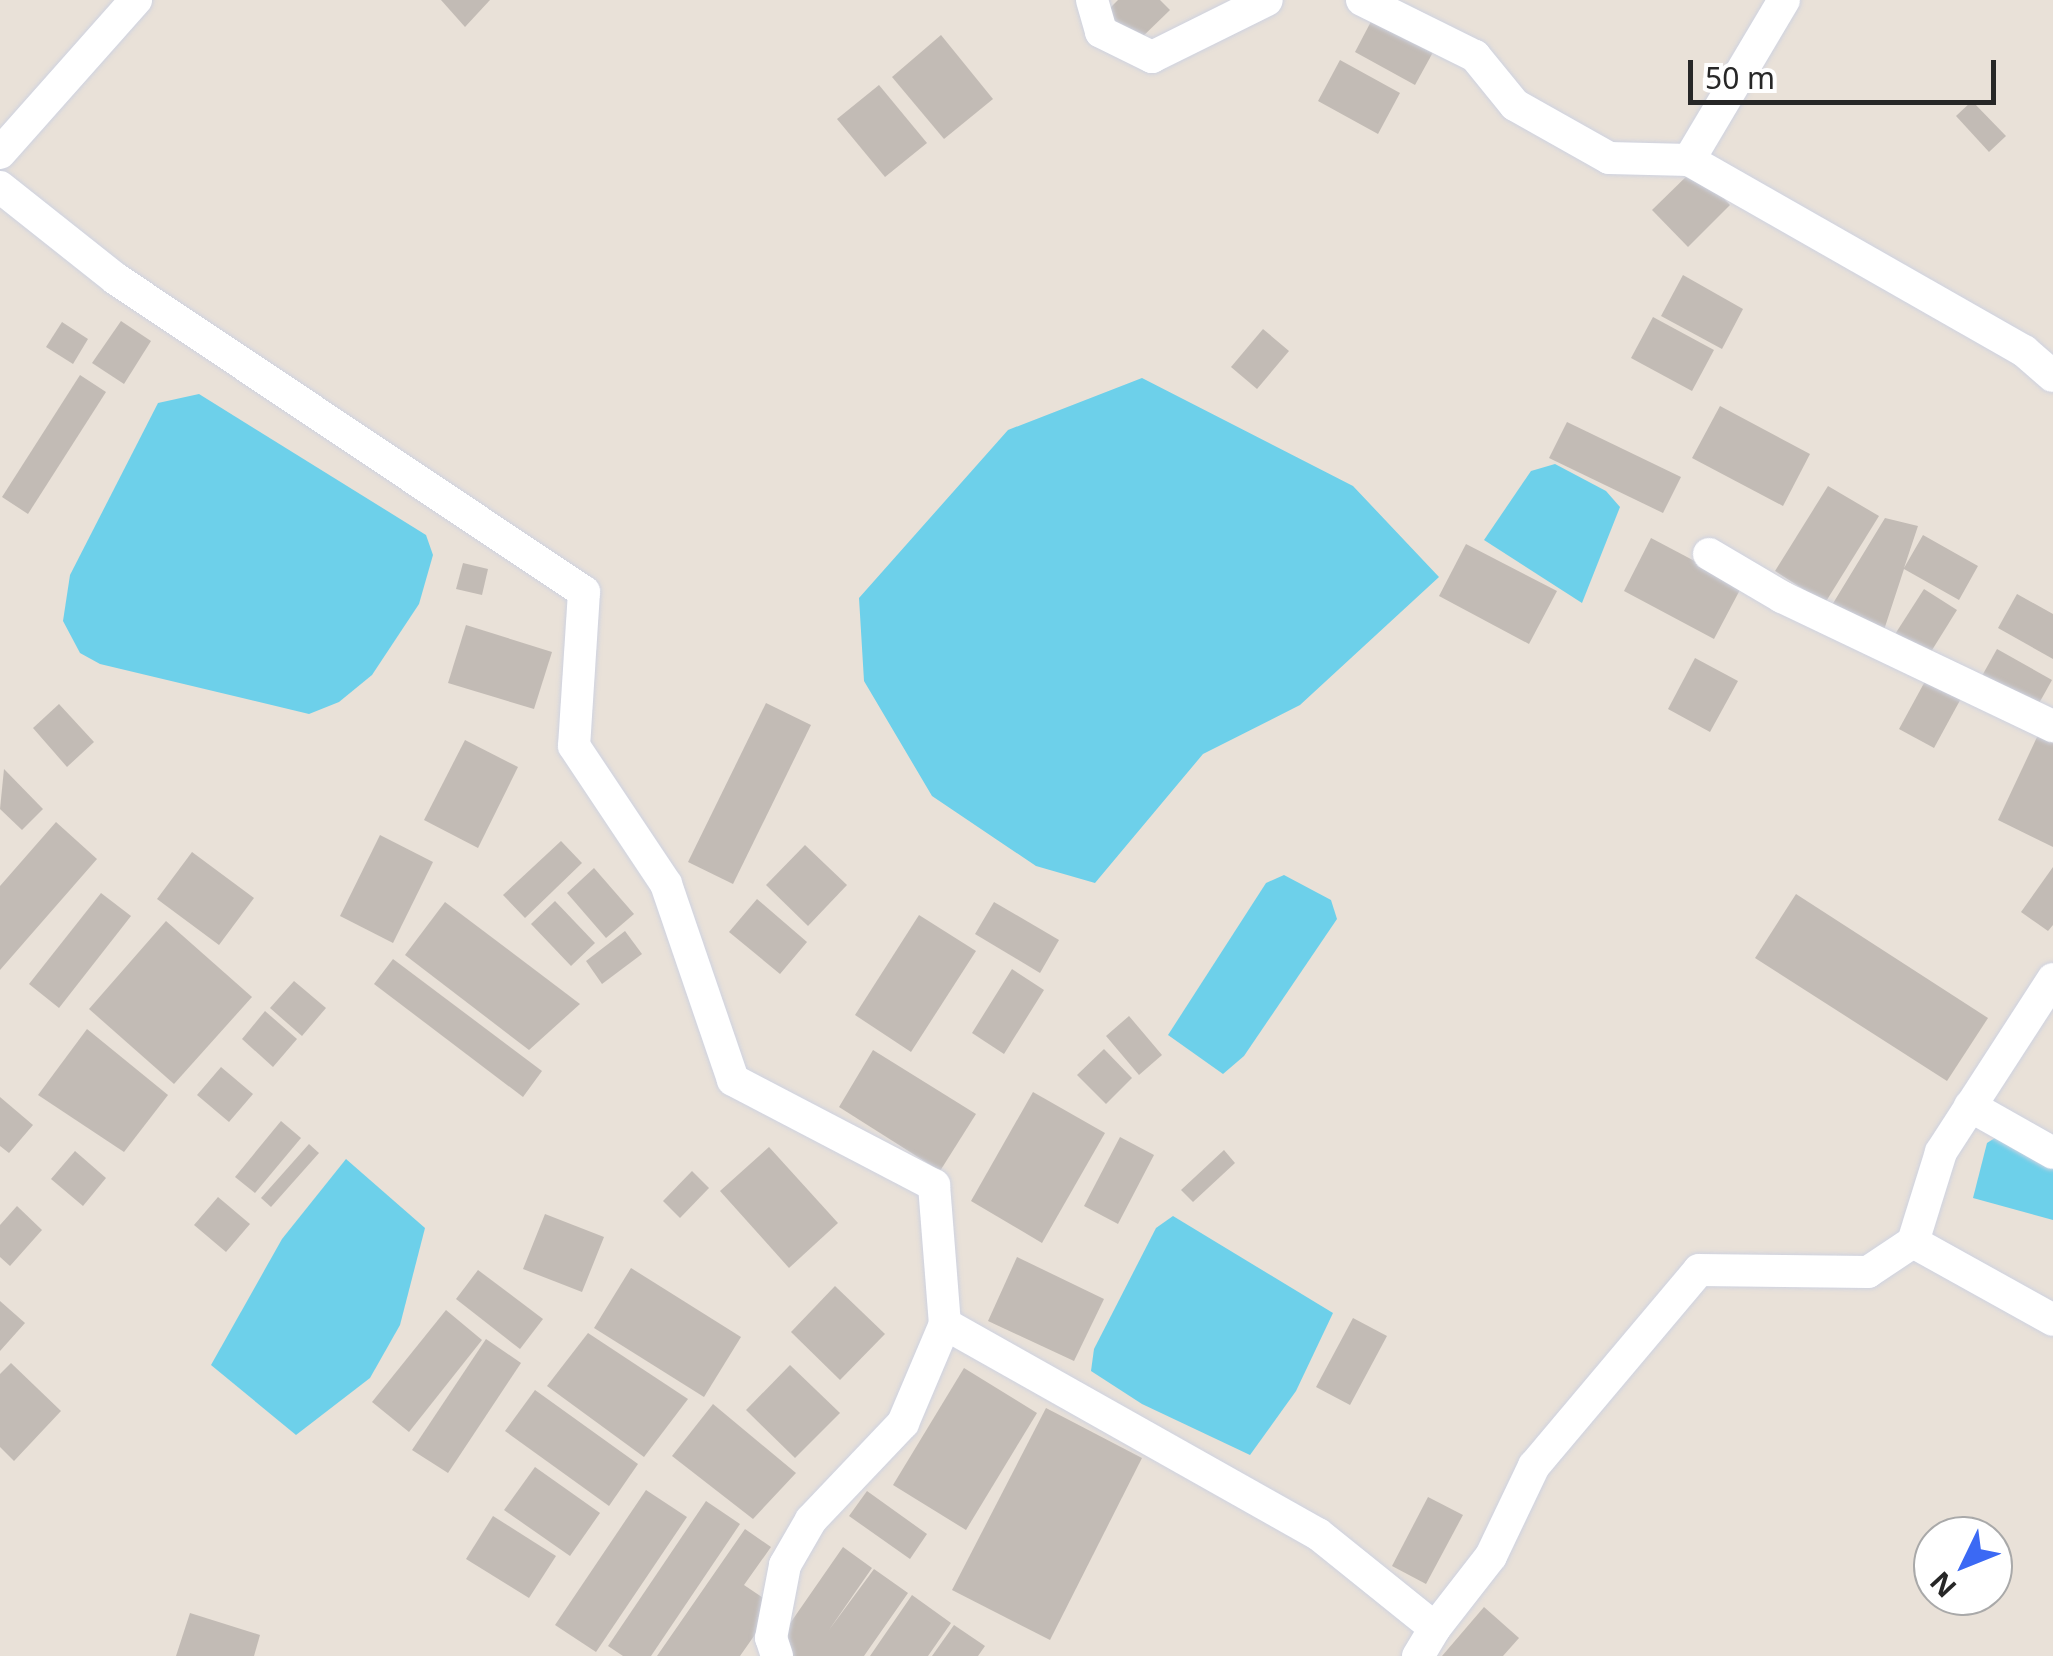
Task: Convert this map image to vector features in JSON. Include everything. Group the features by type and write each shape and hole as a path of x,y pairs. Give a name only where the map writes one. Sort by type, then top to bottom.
{"street":[{"path":"0,154 136,0"},
{"path":"1092,0 1101,32 1152,57 1267,0"},
{"path":"1362,0 1475,56 1515,105 1609,158 1689,160 2024,351 2053,376"},
{"path":"1689,160 1784,0"},
{"path":"0,187 116,278 584,592 574,746 666,884 733,1080 934,1186 945,1324 903,1423 811,1520 785,1566 771,1638 777,1656"},
{"path":"1708,554 1799,605 2053,726"},
{"path":"945,1324 1318,1534 1427,1642 1491,1556 1534,1466 1699,1270 1868,1272 1913,1242 1941,1152 2053,978"},
{"path":"1970,1106 2053,1154"},
{"path":"1913,1242 2053,1320"}],"water":[{"path":"1142,378 1353,486 1439,577 1300,705 1203,754 1095,883 1036,866 932,796 864,681 859,598 1008,430"},
{"path":"199,394 426,535 433,555 419,604 372,675 339,702 309,714 100,664 80,653 63,621 70,575 158,403"},
{"path":"1555,464 1606,491 1620,507 1582,603 1484,540 1531,471"},
{"path":"1284,875 1331,900 1337,919 1244,1056 1223,1074 1168,1035 1266,883"},
{"path":"1998,1136 2053,1160 2053,1220 1973,1198 1987,1143"},
{"path":"346,1159 425,1228 400,1325 370,1378 296,1435 211,1365 282,1239"},
{"path":"1173,1216 1333,1313 1296,1391 1250,1455 1142,1404 1091,1371 1094,1349 1156,1228"}],"building":[{"path":"441,0 490,0 465,27"},
{"path":"1118,0 1160,0 1170,10 1136,43 1106,12"},
{"path":"1376,12 1437,45 1415,85 1355,52"},
{"path":"941,35 993,99 944,139 892,77"},
{"path":"1340,60 1400,93 1378,134 1318,101"},
{"path":"879,85 927,143 885,177 837,119"},
{"path":"1972,101 2006,136 1989,152 1956,116"},
{"path":"1695,168 1730,205 1688,247 1652,210"},
{"path":"1683,275 1743,309 1722,349 1661,316"},
{"path":"1653,317 1714,350 1692,391 1631,358"},
{"path":"121,321 151,341 124,384 92,363"},
{"path":"62,322 88,339 73,364 46,347"},
{"path":"1263,329 1289,351 1257,389 1231,367"},
{"path":"80,375 106,392 28,514 2,497"},
{"path":"1720,406 1810,454 1783,506 1692,458"},
{"path":"1567,422 1681,477 1663,513 1549,458"},
{"path":"1828,486 1879,516 1825,603 1775,571"},
{"path":"1885,518 1918,526 1904,568 1923,535 1978,566 1959,600 1904,569 1882,636 1832,605"},
{"path":"1651,538 1742,586 1714,639 1624,591"},
{"path":"1466,544 1557,591 1529,644 1439,596"},
{"path":"463,563 488,569 482,595 456,589"},
{"path":"1924,589 1957,610 1924,663 1890,642"},
{"path":"2017,594 2053,614 2053,659 1998,628"},
{"path":"466,625 552,652 534,709 448,683"},
{"path":"1997,649 2052,680 2033,714 1978,683"},
{"path":"1695,658 1738,681 1710,732 1668,709"},
{"path":"1929,674 1964,693 1934,748 1899,729"},
{"path":"766,703 811,725 733,884 688,862"},
{"path":"59,704 94,742 67,767 33,728"},
{"path":"2038,735 2053,743 2053,847 1998,820"},
{"path":"465,740 518,767 478,848 424,820"},
{"path":"4,769 43,809 22,830 0,809"},
{"path":"56,822 97,859 0,970 0,886"},
{"path":"380,835 433,862 393,943 340,916"},
{"path":"561,841 582,863 525,918 503,895"},
{"path":"805,845 847,885 808,926 766,885"},
{"path":"192,852 254,898 219,945 157,899"},
{"path":"2053,867 2053,925 2048,931 2021,912"},
{"path":"594,868 634,914 606,938 567,893"},
{"path":"101,893 131,916 59,1008 29,984"},
{"path":"1796,894 1988,1018 1947,1081 1755,958"},
{"path":"757,899 807,942 780,974 729,932"},
{"path":"555,901 595,943 571,966 531,924"},
{"path":"445,902 580,1004 529,1050 405,955"},
{"path":"994,902 1059,940 1040,973 975,934"},
{"path":"919,915 976,951 911,1052 855,1015"},
{"path":"166,921 252,997 174,1084 89,1009"},
{"path":"625,931 642,954 602,984 586,961"},
{"path":"393,959 542,1071 523,1097 374,984"},
{"path":"1012,969 1044,990 1004,1054 972,1033"},
{"path":"294,981 326,1008 302,1036 270,1008"},
{"path":"265,1011 297,1039 273,1067 242,1039"},
{"path":"1129,1016 1162,1055 1139,1075 1106,1036"},
{"path":"87,1029 168,1095 124,1152 38,1095"},
{"path":"1104,1049 1132,1078 1106,1104 1077,1075"},
{"path":"873,1050 976,1114 940,1171 839,1107"},
{"path":"221,1067 253,1094 229,1122 197,1095"},
{"path":"1033,1092 1105,1133 1042,1243 971,1201"},
{"path":"0,1097 33,1125 9,1153 0,1146"},
{"path":"281,1121 301,1138 255,1193 235,1177"},
{"path":"1120,1137 1154,1155 1118,1224 1084,1206"},
{"path":"309,1144 319,1153 271,1207 261,1198"},
{"path":"769,1147 838,1223 789,1268 720,1191"},
{"path":"1224,1150 1235,1163 1193,1202 1181,1190"},
{"path":"75,1151 106,1178 83,1206 51,1179"},
{"path":"692,1171 709,1188 680,1218 663,1201"},
{"path":"218,1197 250,1224 226,1252 194,1225"},
{"path":"17,1206 42,1230 10,1266 0,1257 0,1225"},
{"path":"545,1214 604,1237 582,1292 523,1269"},
{"path":"1017,1257 1104,1299 1074,1361 988,1321"},
{"path":"631,1268 741,1337 704,1397 594,1328"},
{"path":"478,1270 543,1319 520,1349 456,1299"},
{"path":"835,1286 885,1334 840,1380 791,1332"},
{"path":"0,1301 25,1323 0,1351"},
{"path":"446,1310 482,1340 409,1432 372,1402"},
{"path":"1353,1318 1387,1336 1350,1405 1316,1387"},
{"path":"588,1333 688,1399 644,1457 547,1386"},
{"path":"486,1339 521,1363 448,1473 412,1450"},
{"path":"11,1363 61,1411 14,1461 0,1447 0,1374"},
{"path":"790,1365 840,1413 795,1458 746,1410"},
{"path":"964,1368 1037,1413 966,1530 893,1485"},
{"path":"535,1390 638,1464 609,1506 505,1431"},
{"path":"713,1404 796,1473 753,1519 672,1456"},
{"path":"1046,1408 1142,1458 1050,1640 952,1590"},
{"path":"535,1467 600,1513 570,1556 504,1510"},
{"path":"646,1490 687,1517 596,1652 555,1625"},
{"path":"867,1491 927,1534 910,1559 849,1516"},
{"path":"1428,1497 1463,1515 1426,1584 1392,1566"},
{"path":"706,1501 740,1524 651,1656 623,1656 608,1646"},
{"path":"493,1516 556,1556 529,1598 466,1559"},
{"path":"745,1529 771,1547 744,1585 775,1606 740,1656 657,1656"},
{"path":"843,1547 872,1568 829,1630 874,1569 908,1593 864,1656 790,1656 775,1645"},
{"path":"912,1595 951,1623 928,1656 870,1656"},
{"path":"1484,1607 1519,1638 1503,1656 1442,1656"},
{"path":"190,1613 260,1635 254,1656 176,1656"},
{"path":"954,1625 985,1646 978,1656 932,1656"}]}
